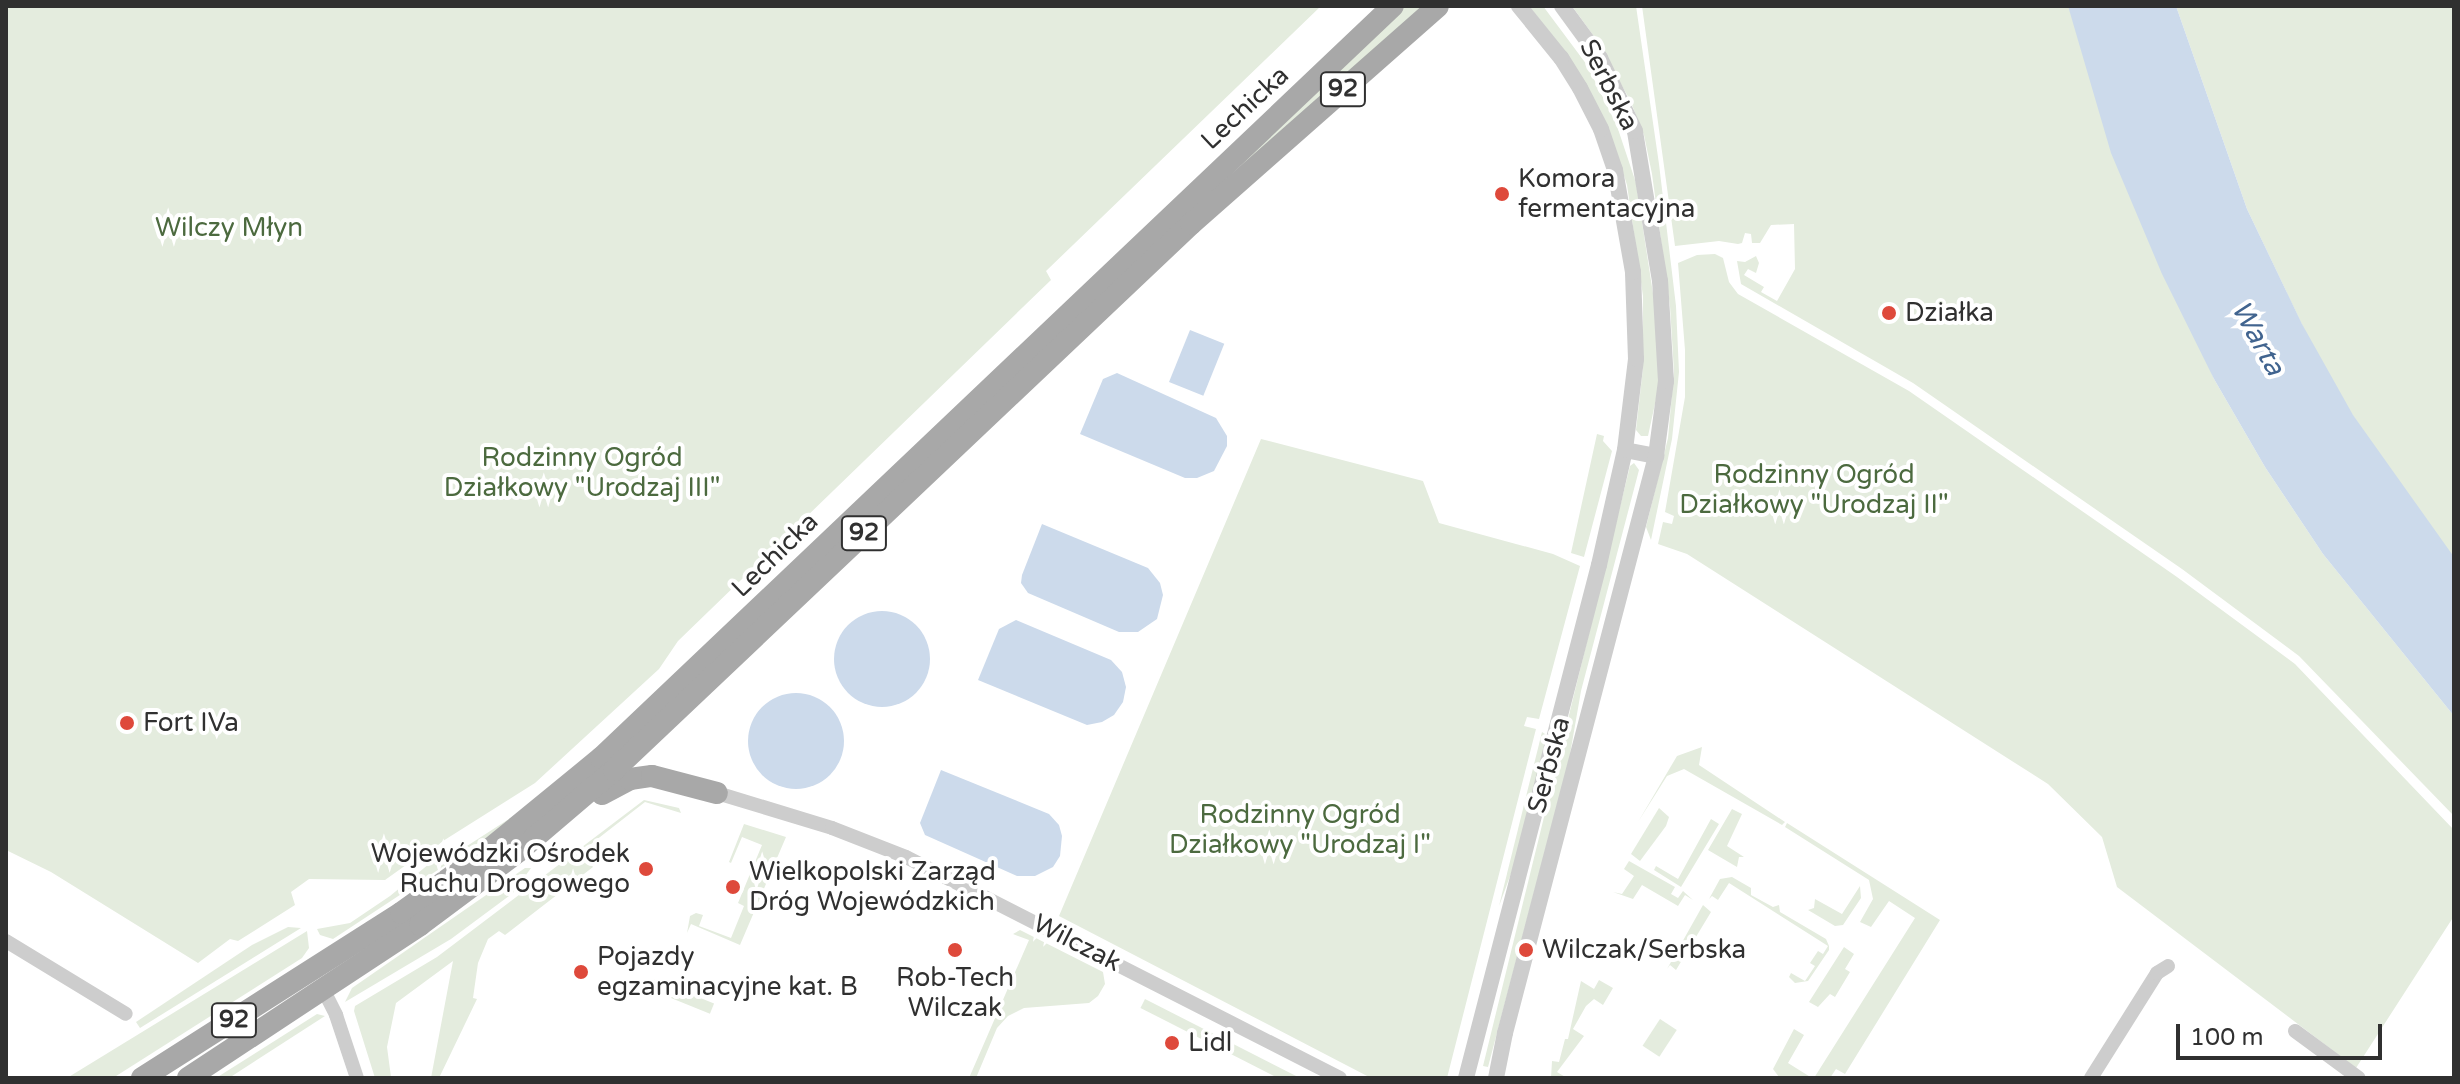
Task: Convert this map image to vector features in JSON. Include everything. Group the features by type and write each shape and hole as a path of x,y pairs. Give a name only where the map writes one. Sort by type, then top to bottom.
{"main road":[{"name":"Lechicka","path":"142,1078 412,906 486,852 601,758 1393,6"},
{"name":"Lechicka","path":"188,1078 420,925 534,839 642,745 1191,224 1438,6"},
{"path":"534,839 630,779 659,777 717,793"}],"street":[{"name":"Serbska","path":"1466,1078 1558,729 1625,450 1634,389 1637,331 1624,206 1601,129 1561,58 1519,6"},
{"name":"Serbska","path":"1496,1078 1505,1033 1656,456 1666,393 1666,339 1642,160 1635,131 1619,93 1591,44 1562,6"},
{"path":"1625,450 1656,456"},
{"name":"Wilczak","path":"717,793 832,828 906,857 1340,1078"},
{"path":"6,941 126,1014"},
{"path":"2091,1078 2157,973 2168,966"},
{"path":"323,989 336,1015 357,1078"},
{"path":"2295,1031 2359,1078"}],"green space":[{"path":"6,6 1321,6 1046,271 1051,280 678,641 659,669 535,783 443,841 410,868 406,865 385,880 309,879 291,892 295,905 238,941 230,939 198,963 51,872 6,850"},
{"path":"1405,6 1426,6 1243,166 1240,164"},
{"path":"1529,6 1543,6 1587,65 1617,126 1636,183 1658,326 1658,390 1648,436 1641,436 1636,430 1643,368 1643,296 1627,185 1615,148 1568,55"},
{"path":"1572,6 1636,6 1676,306 1679,372 1672,439 1651,540 1646,527 1668,438 1674,372 1670,306 1652,174 1644,135 1630,100 1593,35"},
{"path":"1642,6 2068,6 2214,379 2265,467 2323,554 2454,716 2454,816 2299,656 2182,569 1913,383 1741,284 1737,261 1745,262 1756,256 1759,263 1756,273 1748,269 1744,275 1764,287 1761,292 1777,301 1795,269 1794,224 1771,225 1760,243 1752,243 1751,234 1745,233 1742,243 1738,244 1719,241 1675,246"},
{"path":"2176,6 2454,6 2454,566 2327,377 2247,209"},
{"name":"Rodzinny Ogród Działkowy \"Urodzaj II\"","path":"1715,254 1723,258 1729,282 1738,294 1909,391 2177,577 2295,664 2454,830 2454,916 2356,1068 2117,887 2102,837 2048,784 1687,554 1658,544 1663,522 1672,524 1674,516 1665,512 1685,397 1685,350 1678,263 1697,255"},
{"path":"1597,434 1604,436 1603,441 1612,451 1584,557 1571,553"},
{"name":"Rodzinny Ogród Działkowy \"Urodzaj I\"","path":"1261,439 1423,481 1439,523 1553,554 1580,566 1539,719 1527,717 1524,726 1536,729 1447,1078 1371,1078 1059,916"},
{"path":"1634,463 1639,470 1581,691 1569,760 1488,1067 1483,1066 1630,466"},
{"path":"1542,732 1548,736 1519,852 1499,906"},
{"path":"1702,747 1699,765 1785,822 1782,825 1684,769 1667,776 1638,822 1677,756"},
{"path":"538,800 491,835 333,939 320,935 317,929 350,923 390,896 446,850 467,846"},
{"path":"644,800 679,808 681,813 645,802 582,851 593,867 505,935 499,931 488,939 478,963 473,998 477,999 439,1078 431,1078 453,961 396,1003 387,1047 391,1077 375,1078 355,1006 437,957"},
{"path":"1659,808 1669,817 1666,826 1640,861 1631,854"},
{"path":"1732,809 1742,814 1727,846 1744,857 1739,857 1737,867 1708,850"},
{"path":"1711,819 1719,824 1681,887 1654,870 1656,866 1678,879"},
{"path":"1787,823 1940,920 1845,1074 1836,1069 1830,1078 1814,1078 1915,918 1889,901 1871,927 1860,922 1873,899 1869,880 1785,827"},
{"path":"744,824 786,837 740,945 691,924 687,933 690,916 696,913 703,915 699,926 731,938 744,906 738,903 762,845 742,837 729,862"},
{"path":"1629,861 1675,887 1671,894 1678,898 1683,891 1693,900 1685,895 1678,906 1642,885 1633,899 1613,892 1622,894 1634,876 1624,869"},
{"path":"525,868 531,868 513,893 451,939 345,1002 352,988"},
{"path":"1732,877 1751,888 1751,895 1773,907 1779,905 1780,912 1826,939 1829,946 1829,950 1808,981 1795,983 1789,977 1791,973 1805,981 1815,966 1810,963 1818,951 1823,954 1828,946 1729,883 1718,900 1712,896 1709,899 1720,879"},
{"path":"1860,886 1861,898 1843,925 1835,926 1808,910 1814,908 1815,899 1842,914"},
{"path":"1703,905 1711,912 1676,970 1670,965 1667,969"},
{"path":"288,927 301,928 140,1028 136,1022 252,945"},
{"path":"1020,930 1103,972 1105,984 1089,1003 1024,1008 1008,1016 997,1028 976,1078 969,1078 1029,940 1013,934"},
{"path":"307,931 309,948 302,958 113,1078 67,1078"},
{"path":"1844,947 1854,954 1845,969 1850,972 1835,997 1830,994 1818,1007 1809,1002"},
{"path":"651,978 714,1003 710,1014 647,988"},
{"path":"1599,980 1613,988 1603,1005 1594,999 1586,1006 1573,1029 1584,1036 1557,1072 1567,1078 1551,1078 1552,1061 1559,1062 1565,1039 1568,1039 1581,981 1594,989"},
{"path":"1145,999 1300,1078 1278,1078 1140,1008"},
{"path":"317,1014 325,1016 229,1078 216,1078"},
{"path":"1660,1019 1677,1030 1659,1057 1643,1046"},
{"path":"1794,1029 1804,1035 1788,1063 1812,1078 1779,1077 1773,1069"}],"water":[{"name":"Warta","path":"2068,6 2176,6 2247,209 2302,324 2353,415 2454,557 2454,716 2323,554 2265,467 2214,379 2162,274 2111,153"},
{"path":"1190,330 1224,344 1203,396 1169,382"},
{"path":"1117,373 1216,418 1227,436 1227,446 1214,471 1197,478 1185,478 1080,434 1103,379"},
{"path":"1042,524 1148,568 1160,583 1163,595 1157,619 1138,632 1119,632 1028,593 1021,583 1022,575"},
{"path":"882,611 900,615 916,625 926,641 930,659 926,677 916,693 900,703 882,707 864,703 848,693 838,677 834,659 838,641 848,625 864,615"},
{"path":"1016,620 1111,660 1122,672 1126,687 1123,702 1114,715 1087,725 978,680 999,629"},
{"path":"796,693 814,697 830,707 840,723 844,741 840,759 830,775 814,785 796,789 778,785 762,775 752,759 748,741 752,723 762,707 778,697"},
{"path":"941,770 1049,814 1059,825 1062,836 1060,856 1053,867 1035,876 1017,876 925,835 920,823"}],"place":[{"name":"Komora fermentacyjna","path":"1502,194"},
{"name":"Działka","path":"1889,313"},
{"name":"Fort IVa","path":"127,723"},
{"name":"Wojewódzki Ośrodek Ruchu Drogowego","path":"646,869"},
{"name":"Wielkopolski Zarząd Dróg Wojewódzkich","path":"733,887"},
{"name":"Rob-Tech Wilczak","path":"955,950"},
{"name":"Wilczak/Serbska","path":"1526,950"},
{"name":"Pojazdy egzaminacyjne kat. B","path":"581,972"},
{"name":"Lidl","path":"1172,1043"}],"park label":[{"name":"Wilczy Młyn","path":"229,228"},
{"name":"Rodzinny Ogród Działkowy \"Urodzaj III\"","path":"582,473"}]}
